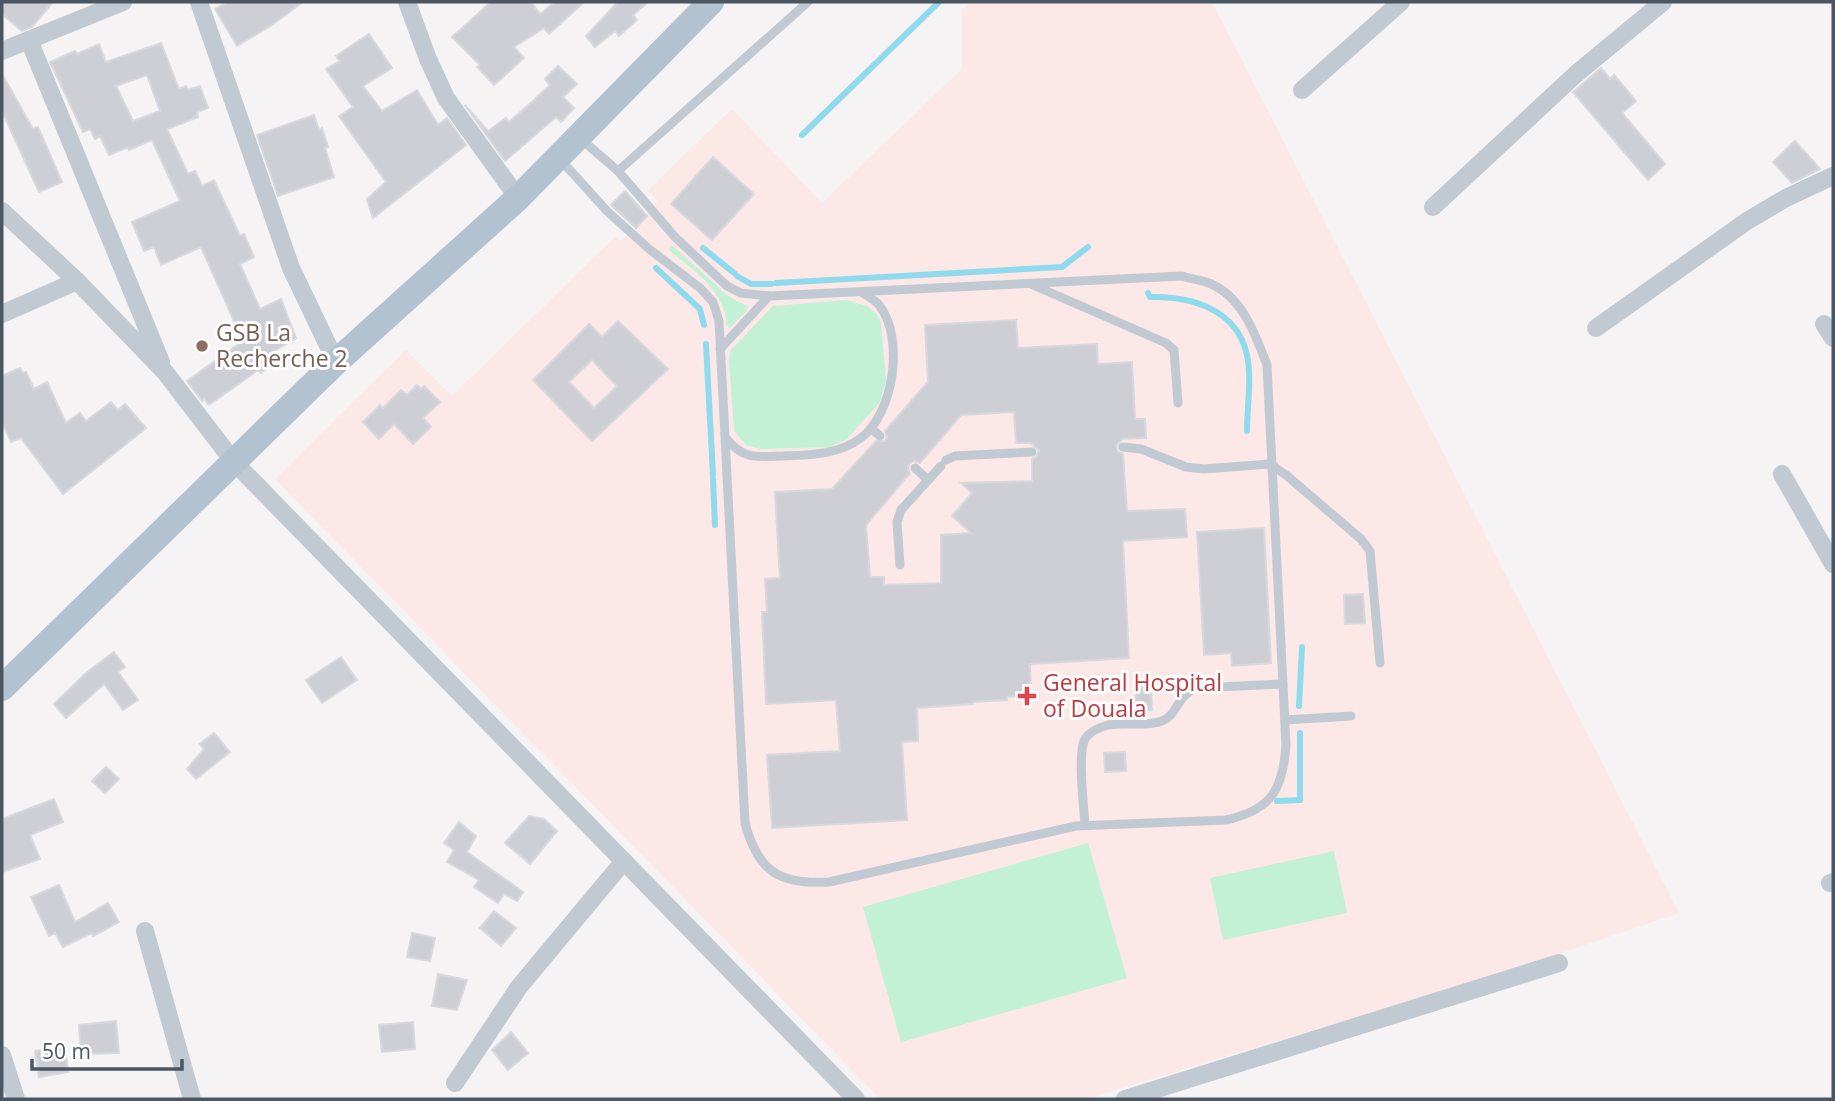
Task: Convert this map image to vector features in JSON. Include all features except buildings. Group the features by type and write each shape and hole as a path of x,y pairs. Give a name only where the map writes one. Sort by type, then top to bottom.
{"main road":[{"path":"2,688 336,362 517,198 711,2"}],"street":[{"path":"2,51 123,2"},
{"path":"198,2 291,268 336,362"},
{"path":"407,2 446,98 517,198"},
{"path":"1302,90 1401,2"},
{"path":"1433,207 1576,75 1663,2"},
{"path":"29,40 165,372"},
{"path":"1596,328 1747,221 1786,198 1833,176"},
{"path":"2,211 77,281 165,372 234,462 856,1099"},
{"path":"2,314 77,281"},
{"path":"1782,474 1833,564"},
{"path":"455,1083 519,987 624,861"},
{"path":"145,931 192,1099"},
{"path":"1125,1099 1559,963"},
{"path":"2,1055 16,1099"}],"lane":[{"path":"618,171 808,2"},
{"path":"558,156 607,211 649,249 700,288 713,302 719,321 745,823 755,853 767,866 792,882 830,882 1076,826 1226,820 1246,815 1272,797 1279,786 1284,768 1285,720 1267,365 1244,313 1228,295 1210,283 1182,276 769,296 741,293 727,286 675,237 618,171 578,136"},
{"path":"1028,283 1166,343 1174,350 1178,403"},
{"path":"724,437 734,449 750,456 818,454 844,448 872,429 892,386 892,347 886,317 878,303 862,292"},
{"path":"720,349 769,296"},
{"path":"872,429 880,436"},
{"path":"1123,447 1141,449 1186,467 1204,469 1270,464 1352,531 1370,551 1380,663"},
{"path":"900,565 897,522 901,510 944,463 955,456 1031,452"},
{"path":"915,468 928,480"},
{"path":"1085,825 1082,752 1085,739 1093,730 1107,725 1159,722 1170,718 1185,692 1196,688 1283,684"},
{"path":"1285,720 1351,716"}],"shaded area":[{"name":"General Hospital of Douala","path":"970,2 1212,2 1679,913 1511,970 1086,1099 880,1099 275,479 406,350 452,396 616,236 621,241 633,232 658,200 647,191 732,109 822,203 962,69 962,10"}],"green space":[{"path":"670,246 728,296 747,306 748,309 730,328 715,292 669,250"},
{"path":"846,300 867,306 877,314 881,323 886,381 880,402 847,439 830,447 760,449 746,445 734,431 730,351 773,306"},
{"path":"1088,843 1127,978 901,1042 863,907"},
{"path":"1334,851 1347,913 1223,940 1210,878"}],"waterway":[{"path":"802,135 939,2"},
{"path":"776,283 1062,267 1088,247"},
{"path":"703,248 734,273"},
{"path":"656,268 700,309 704,325"},
{"path":"737,276 751,284 771,284"},
{"path":"1148,293 1150,297 1181,299 1210,308 1233,326 1242,339 1247,355 1247,431"},
{"path":"706,344 713,475"},
{"path":"713,479 715,525"},
{"path":"1299,706 1302,647"},
{"path":"1277,801 1300,800 1300,733"}],"place":[{"name":"GSB La Recherche 2","path":"202,346"},
{"name":"General Hospital of Douala","path":"1027,696"}]}
